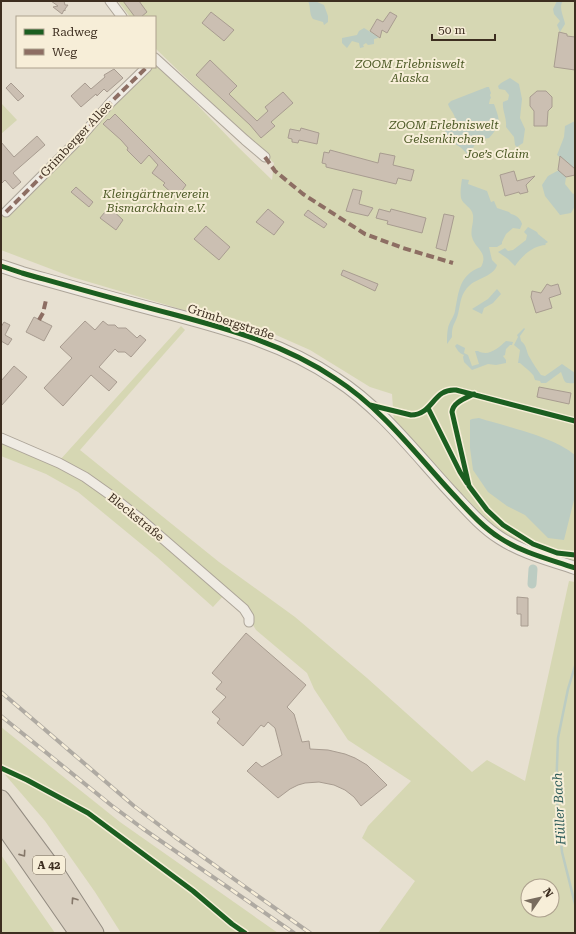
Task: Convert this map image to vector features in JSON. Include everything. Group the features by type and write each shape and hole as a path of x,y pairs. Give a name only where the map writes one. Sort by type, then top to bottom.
{"highway":[{"name":"A 42","path":"1,799 58,876 95,933"},
{"name":"A 42","path":"1,822 78,933"}],"street":[{"path":"110,1 121,16"},
{"path":"156,60 265,157"},
{"name":"Grimberger Allee","path":"6,212 80,138 111,102 146,68"},
{"name":"Grimbergstraße","path":"1,266 256,338 285,350 314,365 348,387 378,413 486,528 515,547 575,568"},
{"name":"Bleckstraße","path":"1,438 59,463 85,477 109,494 138,516 244,609 250,617 249,622"}],"green space":[{"path":"118,1 575,1 575,563 517,543 487,525 394,423 392,394 370,387 310,350 258,327 194,313 72,277 1,250 1,211 3,212 148,68 156,68 156,62 272,180 274,163 156,49 156,16 129,16"},
{"path":"2,104 17,120 1,134 1,105"},
{"path":"181,326 185,330 80,450 219,562 295,617 367,678 472,772 487,760 525,781 569,581 575,582 575,933 378,933 415,881 362,838 368,826 411,781 348,740 314,689 307,673 256,630 248,617 225,594 213,607 157,557 78,492 46,474 1,456 1,440 60,460"},
{"path":"1,727 120,822 278,933 121,933 95,892 45,821 1,770"},
{"path":"1,855 55,933 1,933"}],"shaded area":[{"path":"308,1 315,1 324,5 328,16 328,22 324,25 323,22 313,19"},
{"path":"557,1 563,1 561,9 565,24 560,32 557,25 560,21 554,14 553,9"},
{"path":"364,28 377,36 378,38 374,39 374,44 368,45 366,43 363,45 364,47 360,48 359,43 352,41 347,48 342,43 342,38 357,35 359,31"},
{"path":"510,78 519,84 522,99 520,118 525,129 523,143 517,147 515,145 514,137 506,127 503,108 503,102 508,100 509,95 505,90 499,89 498,86"},
{"path":"489,87 491,93 489,104 494,104 499,122 489,138 477,140 470,154 468,155 450,140 447,135 445,129 455,123 454,115 448,104 451,101"},
{"path":"575,121 575,169 557,155 564,137 565,126"},
{"path":"559,170 566,177 565,184 573,194 575,193 575,206 571,213 560,215 545,196 542,185 548,176"},
{"path":"462,179 469,180 468,184 487,191 491,202 494,201 497,208 516,216 521,220 522,224 520,229 513,228 506,234 502,244 497,247 489,247 492,260 497,265 493,272 470,285 464,292 461,298 457,318 453,326 452,337 447,344 448,328 454,313 461,284 468,274 481,267 483,262 482,254 472,237 472,212 461,198"},
{"path":"528,227 537,232 548,242 545,244 546,245 532,249 515,266 498,252 505,248 508,251 513,250 526,240 527,235 524,232"},
{"path":"497,289 501,294 493,303 484,308 482,314 472,309 488,299"},
{"path":"524,328 525,329 520,336 521,341 541,375 545,376 562,364 575,373 575,383 566,383 561,372 546,383 541,383 540,381 535,380 530,372 518,363 520,350 514,345 518,337 517,335"},
{"path":"506,341 513,342 512,345 506,349 505,355 503,356 506,363 496,365 488,364 472,370 464,362 464,355 459,352 455,346 457,344 465,348 464,353 468,355 472,366 479,364 475,351 482,353 490,352 497,349"},
{"path":"479,418 555,442 575,455 575,496 564,540 548,538 525,515 507,506 488,492 473,470 470,448 470,420"}],"building":[{"path":"51,1 64,1 65,5 68,5 62,14 53,7 58,6"},
{"path":"123,1 139,1 147,12 142,16 134,16"},
{"path":"211,12 234,30 224,41 202,23"},
{"path":"390,12 397,16 387,33 382,30 380,38 370,31 377,19 383,22"},
{"path":"559,32 567,34 567,36 575,37 575,70 554,67"},
{"path":"210,60 237,86 229,94 257,121 268,111 265,107 283,92 293,103 271,122 275,126 261,138 250,125 196,75"},
{"path":"114,69 123,78 107,92 104,89 81,107 71,96 85,83 91,89 105,77 104,75"},
{"path":"11,83 24,96 18,101 6,88"},
{"path":"537,91 546,91 552,97 552,107 548,111 547,126 534,126 534,111 530,106 530,97"},
{"path":"115,114 186,185 181,192 183,194 178,199 163,185 165,183 152,173 158,165 149,155 141,164 127,150 128,148 121,140 103,124"},
{"path":"301,128 319,133 317,144 299,140 298,143 292,142 292,139 288,138 290,129 300,131"},
{"path":"37,136 45,145 13,173 21,182 13,189 5,180 1,184 1,142 14,157"},
{"path":"330,150 378,163 380,153 395,156 393,165 414,170 411,181 398,178 396,184 326,167 326,164 322,163 324,152 329,153"},
{"path":"560,156 575,169 575,175 566,177 558,170"},
{"path":"514,171 517,181 535,176 526,185 528,192 520,194 519,192 505,196 500,175"},
{"path":"76,187 93,202 89,207 71,192"},
{"path":"353,189 362,191 359,204 373,208 368,216 346,211"},
{"path":"109,207 123,220 116,230 100,218"},
{"path":"268,209 284,222 274,235 256,222"},
{"path":"379,209 390,212 391,209 426,218 422,233 387,224 388,221 376,218"},
{"path":"308,210 327,224 324,228 304,215"},
{"path":"444,214 454,216 446,251 436,248"},
{"path":"206,226 230,247 219,260 194,239"},
{"path":"343,270 378,284 375,291 341,275"},
{"path":"547,284 551,286 558,284 561,294 549,298 552,308 536,313 531,297 532,291 541,293"},
{"path":"34,317 52,326 44,341 26,332"},
{"path":"85,321 95,330 103,321 108,325 115,325 118,328 126,328 137,338 140,335 146,340 131,357 125,352 118,352 115,349 99,367 117,382 109,391 91,375 63,406 44,388 72,358 60,347"},
{"path":"4,322 10,325 5,335 12,339 8,345 1,341 1,327"},
{"path":"14,366 27,377 1,406 1,381"},
{"path":"539,387 571,393 569,404 537,397"},
{"path":"517,597 528,598 528,626 521,626 521,614 517,614"},
{"path":"246,633 306,685 287,707 294,714 302,742 309,741 310,749 328,750 355,758 367,765 387,785 361,806 354,797 345,790 334,785 319,782 298,785 278,798 247,771 256,762 262,767 282,755 275,728 268,722 264,727 261,725 243,746 217,723 220,719 212,712 226,697 216,689 222,682 212,673"}],"waterway":[{"path":"532,584 533,569"},
{"name":"Hüller Bach","path":"575,666 568,689 558,738 556,792 562,852 575,904"}],"railway":[{"path":"1,692 134,806 310,933"},
{"path":"1,716 111,805 142,828 294,933"}],"marked path":[{"path":"6,212 80,138 111,102 146,68"},
{"path":"265,157 275,171 303,194 365,234 403,248 453,263"},
{"path":"39,320 43,313 46,300"}],"cycle path":[{"path":"1,266 78,289 236,332 277,347 317,367 368,403 383,417 468,510 493,533 527,552 575,568"},
{"path":"370,405 411,415 418,414 429,407 442,393 448,390 456,390 575,421"},
{"path":"474,394 457,403 452,412 469,486 487,510 503,525 533,544 557,553 575,555"},
{"path":"428,408 467,483"},
{"path":"1,768 27,780 88,813 193,891 245,933"}],"park label":[{"name":"ZOOM Erlebniswelt Alaska","path":"410,71"},
{"name":"ZOOM Erlebniswelt Gelsenkirchen","path":"444,132"},
{"name":"Joe’s Claim","path":"497,154"},
{"name":"Kleingärtnerverein Bismarckhain e.V.","path":"156,201"}]}
